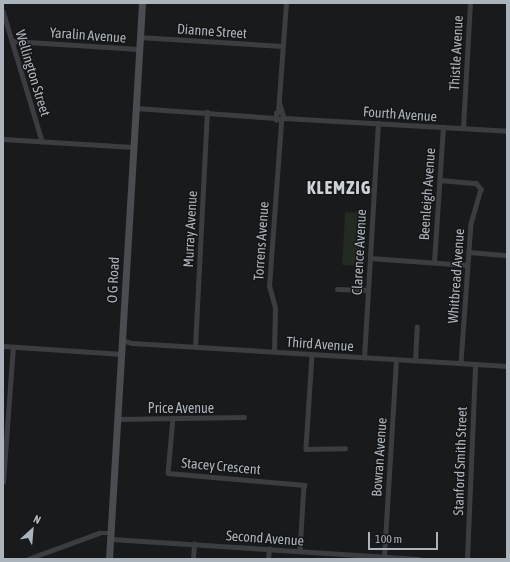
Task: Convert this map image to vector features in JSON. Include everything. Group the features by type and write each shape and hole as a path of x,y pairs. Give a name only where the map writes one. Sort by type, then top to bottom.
{"main road":[{"name":"O G Road","path":"109,559 142,3"}],"street":[{"name":"Torrens Avenue","path":"274,352 275,308 268,286 286,3"},
{"name":"Thistle Avenue","path":"462,128 470,3"},
{"name":"Wellington Street","path":"3,11 42,141"},
{"name":"Dianne Street","path":"139,37 284,46"},
{"name":"Yaralin Avenue","path":"12,40 139,49"},
{"name":"Fourth Avenue","path":"136,108 507,131"},
{"name":"Murray Avenue","path":"195,347 207,112"},
{"name":"Clarence Avenue","path":"364,358 378,124"},
{"name":"Beenleigh Avenue","path":"434,262 443,127"},
{"path":"3,139 133,147"},
{"name":"Whitbread Avenue","path":"440,180 479,185 480,201 471,223 461,363"},
{"path":"342,189 374,190"},
{"path":"469,252 507,255"},
{"path":"370,258 467,265"},
{"path":"337,289 368,290"},
{"path":"415,361 417,327"},
{"name":"Third Avenue","path":"122,340 132,343 507,366"},
{"path":"3,346 122,351 132,343"},
{"path":"3,482 5,424 13,347"},
{"path":"312,355 306,449 345,448"},
{"name":"Bowran Avenue","path":"384,556 396,360"},
{"name":"Stanford Smith Street","path":"467,559 475,365"},
{"name":"Price Avenue","path":"118,418 244,417"},
{"name":"Stacey Crescent","path":"173,418 168,473 304,485 300,551"},
{"name":"Second Avenue","path":"28,559 99,533 111,536 194,544 300,551 342,556 384,556 418,559"},
{"path":"193,559 194,544"},
{"path":"268,559 269,549"}],"shaded area":[{"path":"345,212 367,213 364,266 342,265"}],"district":[{"name":"KLEMZIG","path":"339,188"}]}
